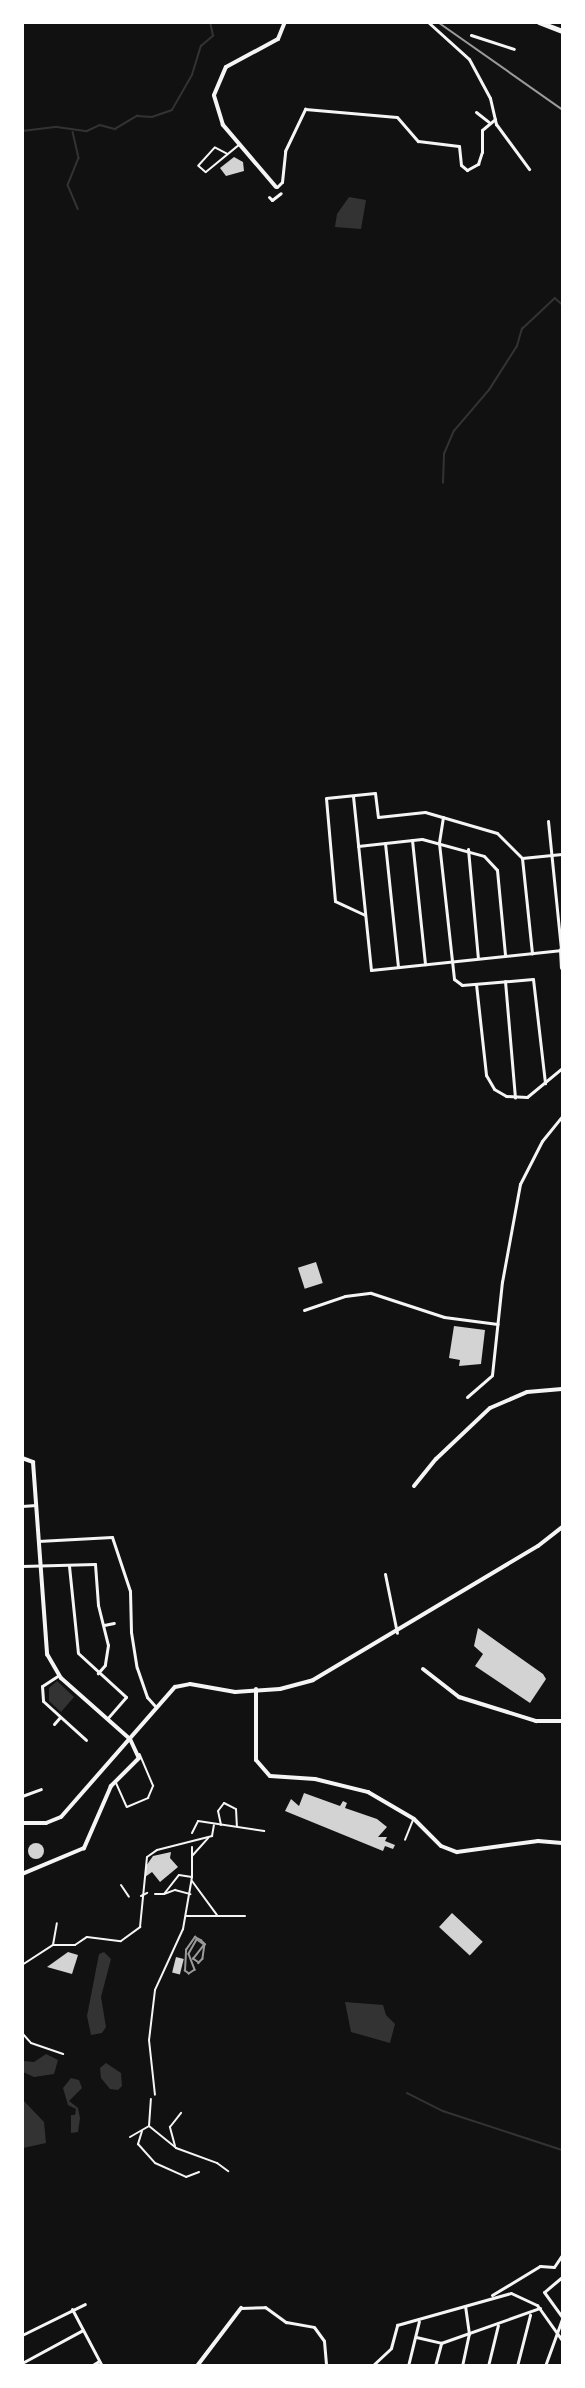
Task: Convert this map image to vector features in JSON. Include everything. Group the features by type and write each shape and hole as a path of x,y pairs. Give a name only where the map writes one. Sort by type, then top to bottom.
{"main road":[{"path":"539,22 562,31"}],"street":[{"path":"285,22 278,39 226,67 216,85 218,117 276,187 282,182 285,151 305,109 397,117 418,141 459,146 461,165 467,170 478,164 482,130 495,119"},
{"path":"429,22 470,59 490,98 495,119 529,169"},
{"path":"471,35 514,49"},
{"path":"476,112 489,122"},
{"path":"269,197 272,200 281,193"},
{"path":"365,915 335,901 326,798 375,793 378,817 425,812 497,833 522,858 532,953"},
{"path":"353,796 371,969 562,950"},
{"path":"443,817 439,843 453,979 462,986 533,979 545,1083"},
{"path":"548,821 562,968"},
{"path":"358,846 412,840 468,849 483,856 496,870 505,956"},
{"path":"412,840 425,964"},
{"path":"386,843 398,967"},
{"path":"468,849 478,958"},
{"path":"522,858 562,854"},
{"path":"504,981 515,1098"},
{"path":"477,984 486,1075 499,1093 515,1098 534,1093 562,1068"},
{"path":"467,1397 491,1378 520,1184 542,1141 562,1116"},
{"path":"304,1310 345,1296 371,1293 442,1317 498,1324"},
{"path":"414,1486 449,1445 490,1408 527,1392 562,1389"},
{"path":"22,1458 33,1462 43,1640 58,1675 130,1739 139,1753 134,1767 116,1781 100,1805 84,1848 22,1874"},
{"path":"22,1506 36,1506"},
{"path":"22,1823 46,1823 61,1817 130,1739 155,1706 181,1684 225,1692 280,1689 313,1680 397,1633 538,1546 562,1527"},
{"path":"38,1541 112,1537 130,1591 131,1632 137,1668 147,1697 155,1706"},
{"path":"22,1566 94,1564 104,1625 106,1655 105,1665 98,1673"},
{"path":"69,1566 75,1644 98,1673 126,1697 107,1719"},
{"path":"385,1574 397,1633"},
{"path":"104,1625 114,1623"},
{"path":"423,1669 459,1697 536,1721 562,1721"},
{"path":"58,1675 42,1686 43,1701 86,1740"},
{"path":"256,1689 256,1760 265,1774 358,1789 414,1819 438,1844 457,1852 538,1841 562,1843"},
{"path":"54,1724 60,1717"},
{"path":"22,1796 41,1789"},
{"path":"220,1825 219,1811 224,1803 236,1809 237,1826"},
{"path":"192,1833 198,1821 264,1831"},
{"path":"192,1856 209,1837 214,1825"},
{"path":"22,1965 53,1945 75,1945 87,1937 121,1941 140,1927 147,1857 157,1850 209,1837"},
{"path":"155,2095 149,2040 155,1990 185,1922 192,1881 192,1846"},
{"path":"164,1894 179,1875 192,1876"},
{"path":"192,1881 202,1889 217,1915"},
{"path":"121,1885 129,1897"},
{"path":"154,1894 164,1894 175,1890 190,1894"},
{"path":"186,1916 245,1916"},
{"path":"53,1945 57,1923"},
{"path":"22,2033 31,2043 63,2054"},
{"path":"149,2126 151,2098"},
{"path":"176,2148 170,2127 181,2113"},
{"path":"130,2137 149,2126"},
{"path":"149,2126 176,2148 217,2163 228,2171"},
{"path":"142,2131 138,2145 155,2163 186,2177 199,2172"},
{"path":"491,2296 540,2266 554,2266 562,2255"},
{"path":"545,2366 555,2331 562,2318 544,2292 562,2277"},
{"path":"372,2366 391,2348 397,2325 511,2292 540,2308 562,2340"},
{"path":"22,2335 85,2304"},
{"path":"462,2366 469,2334 465,2306"},
{"path":"197,2366 241,2308 264,2307 286,2322 314,2327 324,2341 326,2366"},
{"path":"416,2337 441,2343 530,2315 540,2308"},
{"path":"72,2309 102,2366"},
{"path":"517,2366 530,2315"},
{"path":"408,2366 420,2320"},
{"path":"488,2366 498,2325"},
{"path":"22,2363 83,2330"},
{"path":"435,2366 441,2343"},
{"path":"91,2366 99,2361"}],"lane":[{"path":"227,154 215,148 199,166 206,172 240,144"},
{"path":"116,1781 127,1807 152,1792 139,1753"},
{"path":"405,1840 414,1819"}],"shaded area":[{"path":"349,197 366,200 361,229 335,227 337,214"},
{"path":"57,1681 74,1697 61,1712 49,1701 49,1688"},
{"path":"104,1952 111,1959 101,1997 106,2027 102,2033 91,2035 87,2016 99,1954"},
{"path":"345,2002 383,2005 386,2015 395,2024 390,2043 351,2032"},
{"path":"46,2054 58,2060 54,2074 34,2077 23,2072 24,2061 34,2062"},
{"path":"106,2063 121,2073 122,2086 118,2090 110,2089 101,2078 100,2068"},
{"path":"71,2078 79,2080 82,2088 69,2101 78,2108 80,2118 78,2132 71,2133 71,2115 75,2115 76,2109 68,2105 63,2088"},
{"path":"23,2100 44,2122 46,2143 23,2148"}],"building":[{"path":"234,157 243,162 244,171 226,176 220,168"},
{"path":"316,1262 323,1283 305,1289 298,1268"},
{"path":"454,1326 485,1330 481,1364 459,1366 460,1360 449,1358"},
{"path":"478,1628 543,1674 546,1679 530,1703 475,1666 483,1654 474,1646"},
{"path":"304,1793 340,1806 343,1801 347,1803 345,1808 377,1819 387,1827 378,1837 387,1837 385,1841 395,1845 393,1849 385,1846 383,1851 285,1811 291,1799 299,1806"},
{"path":"36,1843 42,1845 44,1851 42,1857 36,1859 30,1857 28,1851 30,1845"},
{"path":"171,1852 170,1858 178,1867 160,1882 152,1872 145,1877 146,1866 153,1856"},
{"path":"452,1913 483,1942 470,1956 439,1927"},
{"path":"68,1952 78,1955 72,1974 47,1967"},
{"path":"176,1957 184,1959 180,1974 172,1973"}],"waterway":[{"path":"22,131 57,127 87,131 100,125 115,129 137,116 152,117 172,110 192,75 201,46 213,36 210,22"},
{"path":"73,132 79,158 68,185 78,209"},
{"path":"443,483 444,454 454,431 489,390 517,346 522,329 555,298 562,304"},
{"path":"407,2093 443,2111 562,2150"}],"railway":[{"path":"438,22 562,109"},
{"path":"195,1937 205,1944 203,1959 199,1963 193,1959 204,1945 197,1940 189,1954 195,1970 189,1974 185,1971 186,1950 195,1937"}]}
